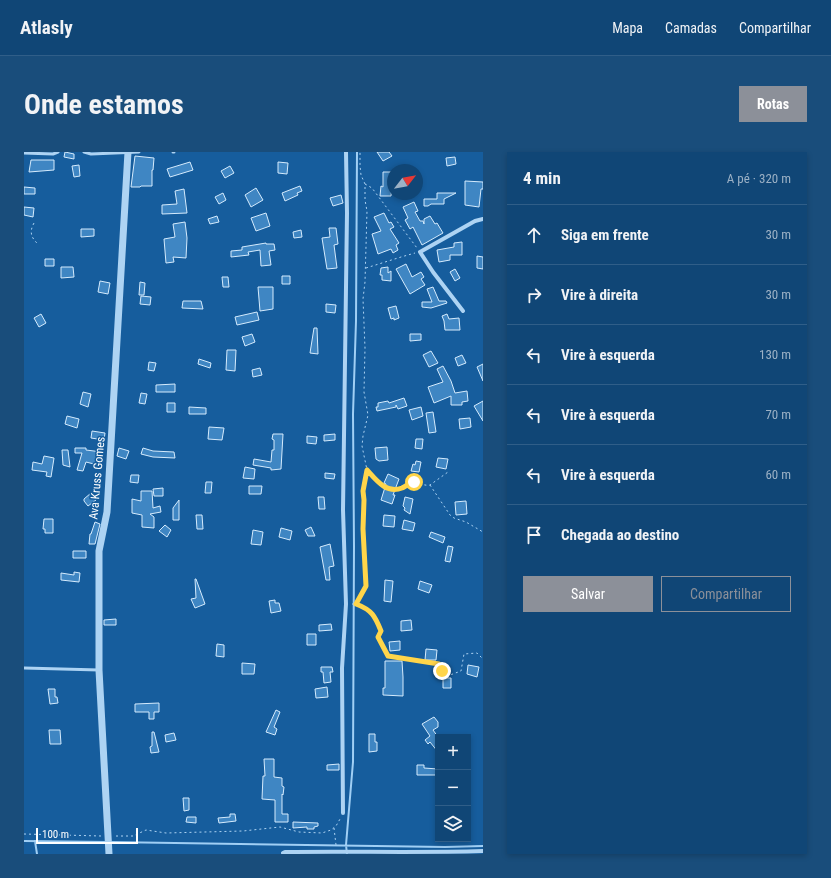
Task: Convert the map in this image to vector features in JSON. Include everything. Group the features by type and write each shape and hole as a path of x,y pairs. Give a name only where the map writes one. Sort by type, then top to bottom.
{"street":[{"name":"Ava Kruss Gomes","path":"109,854 99,670 99,551 107,512 128,152"},
{"path":"343,813 342,668 346,604 343,510 347,213 346,152"},
{"path":"462,310 433,272 420,252 474,221 483,219"},
{"path":"283,853 337,851 483,851"}],"lane":[{"path":"24,153 53,154 58,152"},
{"path":"84,152 90,154 140,152"},
{"path":"24,668 99,670"}],"path":[{"path":"360,152 361,175 365,184 367,214 366,268 363,298 365,348 364,392 368,415 362,446 367,470 363,491 366,586 356,604 367,608 376,620 381,631 378,637 385,653 388,656 439,664 442,671 450,676 461,671 464,654 477,653 483,659"},
{"path":"365,184 372,188 420,252 366,268"},
{"path":"34,223 30,232 39,245"},
{"path":"367,470 378,483 395,490 414,482 427,486 430,485 448,472"},
{"path":"430,485 454,518 470,524 483,532"},
{"path":"110,836 133,836 146,830 166,833 243,831 280,828 299,832 322,833 334,828 339,822 343,813"},
{"path":"334,828 337,851"},
{"path":"24,834 102,836"}],"building":[{"path":"65,152 74,154 74,159 64,157"},
{"path":"377,152 389,152 392,156 383,161"},
{"path":"135,156 154,158 152,186 131,187"},
{"path":"455,157 456,164 447,166 446,158"},
{"path":"31,160 54,160 54,170 29,172"},
{"path":"190,162 193,170 170,177 167,169"},
{"path":"278,162 288,163 287,174 278,173"},
{"path":"79,165 80,176 74,177 72,166"},
{"path":"230,166 234,173 225,178 221,171"},
{"path":"383,172 387,172 387,196 380,196 381,186 383,187"},
{"path":"465,181 483,182 479,207 465,205"},
{"path":"300,186 302,191 297,193 298,195 285,201 282,193"},
{"path":"24,187 35,188 35,194 24,194"},
{"path":"256,188 263,200 251,207 245,195"},
{"path":"184,189 187,213 162,214 162,205 177,204 175,191"},
{"path":"223,193 226,200 219,204 215,197"},
{"path":"437,193 456,193 444,199 444,204 431,204 424,206 424,199 437,199"},
{"path":"341,195 343,203 333,206 330,198"},
{"path":"414,202 418,211 415,212 420,221 423,221 424,224 424,219 430,216 435,224 437,223 443,233 422,245 413,227 410,229 405,220 408,218 403,207"},
{"path":"24,207 34,208 33,217 24,215"},
{"path":"266,213 270,226 256,231 251,218"},
{"path":"384,213 389,223 391,222 394,227 390,229 399,243 396,245 398,250 393,253 391,249 378,254 372,234 381,231 374,217"},
{"path":"217,216 219,222 210,224 208,219"},
{"path":"185,222 187,238 186,258 173,257 174,262 166,263 164,239 175,237 173,224"},
{"path":"329,228 336,228 338,244 334,245 337,268 327,269 322,238 330,237"},
{"path":"81,229 94,229 94,236 81,237"},
{"path":"301,230 302,237 294,238 293,232"},
{"path":"462,242 462,255 450,255 450,260 439,262 437,250 454,247 454,243"},
{"path":"266,243 274,244 275,250 269,251 271,265 261,266 260,250 248,252 249,255 231,257 231,251 242,250 242,247"},
{"path":"477,256 483,257 483,269 477,268"},
{"path":"45,259 54,259 54,266 45,266"},
{"path":"406,264 412,277 421,272 424,277 421,279 425,285 410,294 396,269"},
{"path":"61,267 73,267 74,277 61,278"},
{"path":"388,267 388,273 391,271 391,281 382,280 382,275 380,275 381,268"},
{"path":"455,269 460,278 455,281 450,272"},
{"path":"282,276 290,276 290,284 282,284"},
{"path":"222,277 228,277 229,287 223,287"},
{"path":"100,281 110,283 108,294 98,292"},
{"path":"140,282 145,283 144,295 139,295"},
{"path":"258,287 273,287 273,309 260,311"},
{"path":"433,287 439,301 446,301 447,303 431,308 422,307 422,302 432,302 427,289"},
{"path":"141,296 151,297 150,305 140,304"},
{"path":"183,301 201,301 203,309 182,308"},
{"path":"326,304 336,305 335,313 326,312"},
{"path":"396,306 399,318 394,320 394,318 391,319 388,308"},
{"path":"257,312 259,320 237,325 235,317"},
{"path":"41,314 46,323 39,327 34,318"},
{"path":"447,314 449,319 459,318 460,330 445,330 442,316"},
{"path":"314,328 317,328 318,354 310,353"},
{"path":"252,334 255,342 245,346 242,337"},
{"path":"410,334 421,334 421,340 410,341"},
{"path":"227,350 236,350 235,371 226,370"},
{"path":"431,351 438,363 429,367 423,355"},
{"path":"462,355 466,363 458,366 455,358"},
{"path":"199,359 211,363 210,368 198,364"},
{"path":"149,362 156,363 154,371 148,370"},
{"path":"483,364 483,381 477,367"},
{"path":"443,366 451,381 455,393 467,391 468,401 462,402 462,405 451,405 451,396 434,403 428,387 443,382 437,369"},
{"path":"260,368 262,375 253,377 252,370"},
{"path":"175,384 175,392 156,392 156,385"},
{"path":"83,392 91,394 88,407 80,404"},
{"path":"141,393 147,394 145,404 139,403"},
{"path":"404,398 407,406 398,409 396,405 396,407 377,411 376,407 378,407 378,403 388,401 389,403"},
{"path":"483,401 483,421 474,406"},
{"path":"167,403 175,403 175,412 167,412"},
{"path":"189,407 206,408 206,414 189,414"},
{"path":"421,407 423,416 412,420 409,410"},
{"path":"433,412 436,432 429,433 426,413"},
{"path":"67,416 79,419 77,428 65,424"},
{"path":"470,418 471,427 460,429 459,419"},
{"path":"209,427 224,428 222,440 208,439"},
{"path":"92,431 105,433 104,440 91,438"},
{"path":"273,434 283,434 281,469 271,470 271,468 253,465 254,459 271,462 272,450 274,450 274,440 272,439"},
{"path":"335,434 335,440 324,441 324,435"},
{"path":"307,436 317,437 316,444 307,443"},
{"path":"416,439 423,439 422,449 415,448"},
{"path":"387,447 388,460 379,461 376,459 375,448"},
{"path":"75,448 86,448 86,450 102,452 98,465 86,462 83,471 77,470 82,453 75,453"},
{"path":"119,448 129,451 126,459 117,456"},
{"path":"143,448 153,451 174,452 175,458 153,457 141,454"},
{"path":"62,450 68,450 70,467 63,465"},
{"path":"44,456 54,458 51,477 46,476 47,472 32,470 33,462 42,464"},
{"path":"438,458 448,459 446,469 436,467"},
{"path":"416,461 421,462 419,472 411,471 413,464 415,465"},
{"path":"245,467 255,469 254,479 243,478"},
{"path":"325,473 335,474 334,479 325,478"},
{"path":"388,474 399,479 393,495 395,495 392,504 381,500 386,484 384,483"},
{"path":"131,475 139,475 138,483 130,482"},
{"path":"206,482 212,482 211,493 205,493"},
{"path":"249,486 262,486 261,494 249,494"},
{"path":"163,488 163,496 154,496 153,489"},
{"path":"141,491 152,491 153,508 160,506 161,512 150,514 154,517 154,528 142,527 142,515 132,513 132,499 141,501"},
{"path":"91,493 96,500 88,506 84,499"},
{"path":"318,497 324,497 325,509 319,509"},
{"path":"405,497 413,499 410,514 404,510 405,508 403,506"},
{"path":"179,500 179,520 173,520 173,508"},
{"path":"466,501 467,514 456,515 455,502"},
{"path":"196,515 202,515 203,529 197,529"},
{"path":"384,515 395,516 394,527 383,526"},
{"path":"44,519 53,519 53,533 45,533 45,529 43,529"},
{"path":"404,520 415,523 413,531 402,529"},
{"path":"95,522 100,524 95,544 89,544 90,534"},
{"path":"165,525 171,530 167,537 159,531"},
{"path":"311,527 315,536 308,536 305,530"},
{"path":"281,528 292,531 290,540 279,537"},
{"path":"253,530 263,532 261,545 251,544"},
{"path":"431,532 445,537 443,543 429,537"},
{"path":"330,544 334,566 329,567 330,580 326,580 320,547"},
{"path":"448,546 453,547 450,562 445,561"},
{"path":"73,551 86,551 86,558 73,558"},
{"path":"74,572 80,573 79,582 61,580 61,573 74,575"},
{"path":"195,579 205,604 195,608 191,599 196,598"},
{"path":"385,580 393,581 391,602 384,601"},
{"path":"420,581 432,585 429,593 418,589"},
{"path":"275,600 275,603 279,603 281,611 271,613 269,601"},
{"path":"116,619 116,625 104,625 104,620"},
{"path":"411,620 412,630 401,631 401,621"},
{"path":"331,624 332,630 319,631 319,625"},
{"path":"307,634 316,634 316,645 307,645"},
{"path":"400,641 400,650 390,651 389,642"},
{"path":"217,644 224,645 224,657 216,656"},
{"path":"426,649 437,650 436,660 425,660"},
{"path":"385,661 402,661 403,696 383,695 383,688 385,688"},
{"path":"242,663 255,664 254,674 242,674"},
{"path":"468,665 479,667 477,677 467,674"},
{"path":"321,667 332,667 333,672 330,672 331,682 324,683"},
{"path":"443,678 451,678 451,688 443,688"},
{"path":"327,687 328,697 316,698 315,689"},
{"path":"48,689 55,689 55,697 57,697 58,703 50,704"},
{"path":"159,703 159,712 154,712 154,719 149,719 149,712 135,712 135,704"},
{"path":"276,710 280,712 274,727 277,729 275,735 266,732"},
{"path":"434,717 438,722 438,727 433,730 436,734 435,748 430,742 428,744 425,740 430,736 422,724"},
{"path":"49,730 60,730 61,744 50,744"},
{"path":"152,732 154,732 159,752 151,753 150,747 152,746"},
{"path":"174,733 176,740 166,742 165,735"},
{"path":"369,734 375,734 377,751 369,752"},
{"path":"264,759 274,759 274,777 282,778 282,786 284,787 283,795 282,794 282,814 288,814 288,822 275,822 275,800 262,799 263,776 265,776"},
{"path":"339,764 339,770 327,770 327,765"},
{"path":"417,765 424,765 424,768 435,769 435,775 417,775"},
{"path":"183,798 189,798 189,810 184,811"},
{"path":"230,814 235,814 236,821 219,823 218,818 230,817"},
{"path":"187,817 196,817 196,823 186,822"},
{"path":"293,822 318,823 318,826 314,827 314,829 307,829 307,827 293,828"}],"waterway":[{"path":"347,854 346,845 353,762 353,414 356,321 357,152"},
{"path":"24,841 106,842"},
{"path":"35,841 37,854"},
{"path":"110,842 445,847 483,846"}],"route":[{"path":"414,482 402,488 395,490 390,489 378,483 367,470 366,482 363,488 363,529 366,586 360,594 356,604 367,608 376,620 381,631 378,637 382,648 388,656 439,664 442,671"}]}
